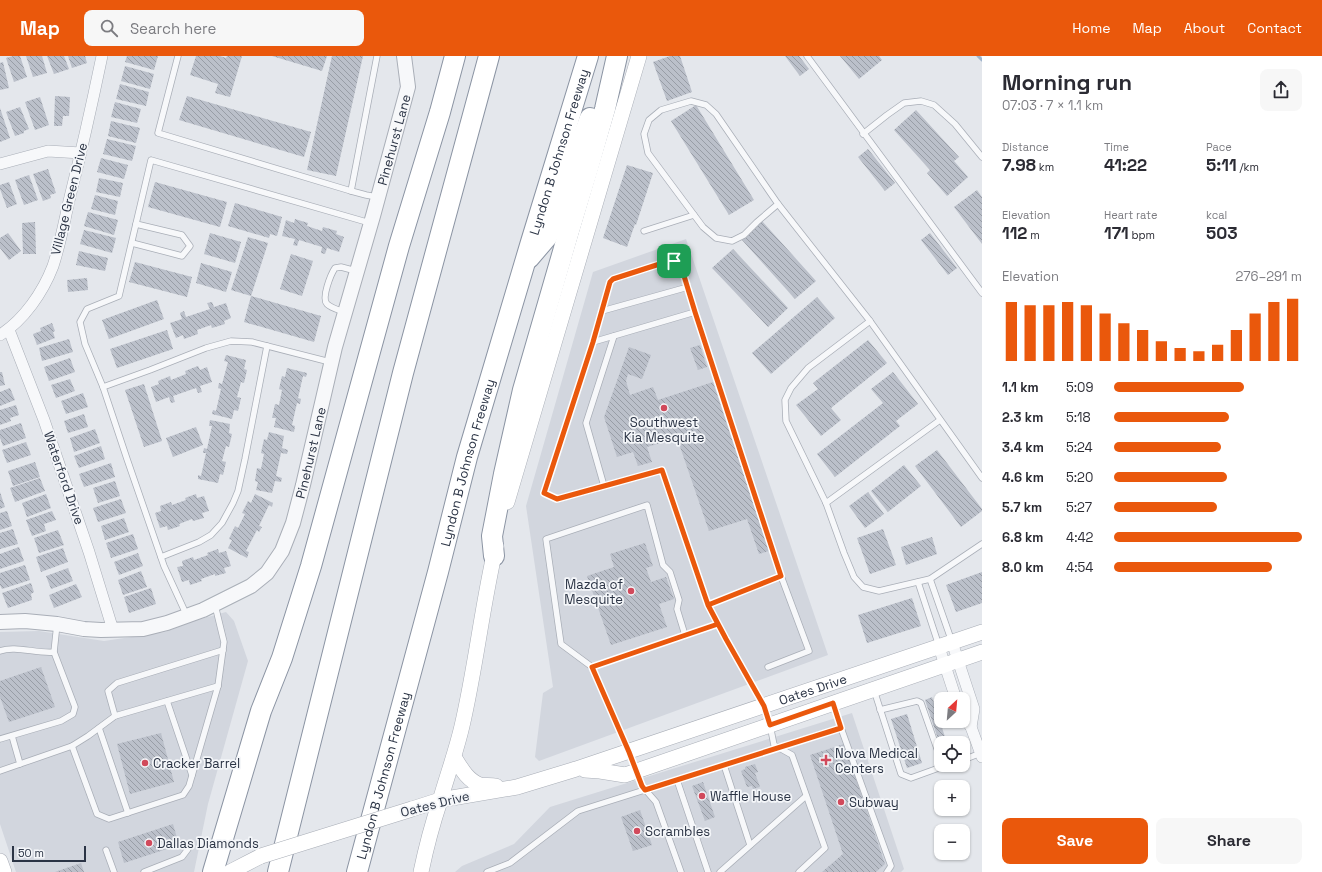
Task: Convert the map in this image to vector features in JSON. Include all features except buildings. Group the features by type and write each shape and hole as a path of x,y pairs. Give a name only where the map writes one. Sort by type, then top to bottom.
{"highway":[{"path":"213,872 261,711 282,658 311,566 396,254 440,112 455,56"},
{"path":"278,872 403,373 489,56"},
{"name":"Lyndon B Johnson Freeway","path":"357,872 438,572 467,457 588,56"},
{"path":"524,264 547,237 611,56"},
{"path":"494,556 492,536 523,390 588,168 617,56"}],"main road":[{"path":"421,872 440,800 454,757 470,690 482,612 494,556 515,474 639,56"},
{"name":"Oates Drive","path":"230,872 261,856 440,800 516,787 576,770 982,632"},
{"name":"Oates Drive","path":"576,770 600,771 625,775 982,652"},
{"path":"764,706 770,725"},
{"path":"454,757 463,772 480,785 516,787"},
{"path":"0,861 4,872"}],"street":[{"name":"Village Green Drive","path":"4,332 28,310 53,266 81,153 102,56"},
{"name":"Pinehurst Lane","path":"0,622 25,621 57,624 84,629 143,629 167,623 215,605 251,586 267,573 282,551 293,523 345,312 408,87 404,56"},
{"path":"0,164 48,151 81,153"},
{"name":"Waterford Drive","path":"4,332 44,420 89,552 113,630"},
{"path":"946,644 951,662 955,692"},
{"path":"951,662 974,709 971,727 981,755"}],"lane":[{"path":"178,56 158,133 351,191 377,197"},
{"path":"351,191 377,56"},
{"path":"806,56 982,293"},
{"path":"778,204 744,235 732,241 716,238 703,227 648,153 644,134 649,120 661,110 691,101 706,105 716,114 778,204 870,321 982,478"},
{"path":"864,134 904,103 921,101 934,105 955,124 982,157"},
{"path":"187,616 164,566 104,387 85,344 80,322 87,309 119,296 152,160 370,224"},
{"path":"644,231 694,215"},
{"path":"132,243 182,256 190,246 182,235 136,224"},
{"path":"764,706 708,605 662,470 557,499 544,493 593,342 610,282 613,279 669,261 679,262 681,266 781,576 809,651 768,666"},
{"path":"345,312 329,305 324,298 335,268 341,267 356,271"},
{"path":"602,311 688,286"},
{"path":"593,342 695,312"},
{"path":"870,321 808,368 791,388 785,400 786,421 826,503 854,577 863,587 880,591 930,579 982,544"},
{"path":"604,486 586,423 614,336"},
{"path":"104,387 206,348 231,341 252,342 332,363"},
{"path":"161,557 199,542 211,535 222,523 233,503 238,491 245,459 267,346"},
{"path":"826,503 940,420"},
{"path":"681,872 656,802 642,786 592,667 561,644 546,539 647,504 663,565 670,572 679,600 677,609 685,635"},
{"path":"708,605 781,576"},
{"path":"930,579 946,644"},
{"path":"918,582 946,644"},
{"path":"72,746 97,814 109,819 183,795 190,786 218,686 224,642 215,605"},
{"path":"0,739 61,721 73,714 75,707 54,652 57,624"},
{"path":"592,667 718,624"},
{"path":"0,651 13,649 46,653 54,652"},
{"path":"115,716 108,691 117,683 223,650"},
{"path":"0,771 72,746 115,716 218,686"},
{"path":"873,689 902,774 911,778 934,770"},
{"path":"167,701 192,775"},
{"path":"880,710 917,701 921,703 934,740"},
{"path":"833,703 891,866 887,872"},
{"path":"770,725 774,745 792,756 825,848 798,872"},
{"path":"99,728 128,813"},
{"path":"487,872 510,863 578,811 841,728"},
{"path":"12,736 20,764"},
{"path":"970,758 981,755"},
{"path":"724,765 750,846"},
{"path":"677,780 708,872"},
{"path":"720,872 806,796"},
{"path":"144,872 182,857 188,848"},
{"path":"106,850 114,872"}],"shaded area":[{"path":"686,239 828,655 539,761 535,757 543,693 553,687 526,506 593,272"},
{"path":"226,612 234,621 248,661 208,804 194,872 16,872 0,824 0,632 39,631 104,641 165,632 197,620"},
{"path":"852,713 904,869 901,872 455,872 462,866 514,844 550,807"}],"waterway":[{"path":"978,56 982,60"}],"place":[{"name":"Southwest Kia Mesquite","path":"664,408"},
{"name":"Mazda of Mesquite","path":"631,591"},
{"name":"Nova Medical Centers","path":"826,760"},
{"name":"Cracker Barrel","path":"145,763"},
{"name":"Waffle House","path":"702,796"},
{"name":"Subway","path":"841,802"},
{"name":"Scrambles","path":"637,831"},
{"name":"Dallas Diamonds","path":"149,843"}],"route":[{"path":"674,261 669,261 613,279 608,285 593,342 544,493 557,499 662,470 708,605 718,624 592,667 629,752 635,771 645,790 841,728 833,703 770,725 764,706 708,605 781,576 681,266 679,262 674,261"}]}
